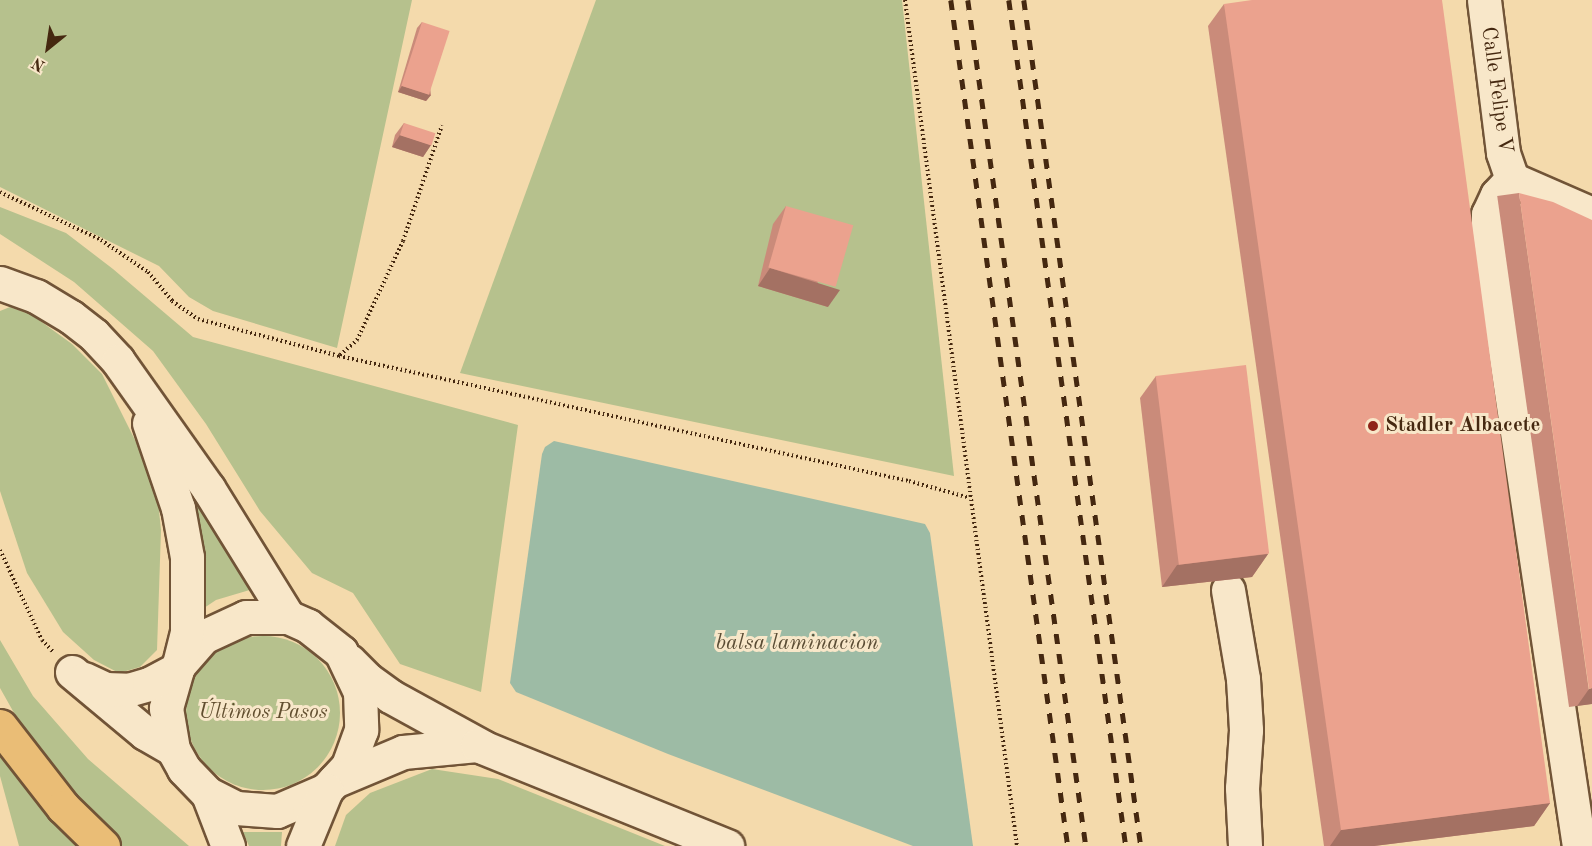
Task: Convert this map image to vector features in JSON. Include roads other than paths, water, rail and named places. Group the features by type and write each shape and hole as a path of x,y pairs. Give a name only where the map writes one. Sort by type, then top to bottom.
{"highway":[{"path":"0,726 63,807 103,846"}],"street":[{"name":"Calle Felipe V","path":"1484,0 1503,153 1512,179"},
{"path":"1580,846 1488,238 1488,214 1497,195 1512,179 1592,214"},
{"path":"0,284 36,296 71,317 94,335 118,361 208,488 288,617"},
{"path":"138,390 178,508 187,556 187,632 166,708 173,749 184,770 208,794 236,808 278,811 403,752 477,744 727,846"},
{"path":"1228,590 1243,679 1246,730 1242,788 1245,846"},
{"path":"173,749 145,733 72,672 105,688 128,690 149,684 178,668 203,637 246,617 288,617 308,626 341,652 367,679 390,696 483,747"},
{"path":"303,846 330,786 348,766 362,730 360,692 341,652"},
{"path":"208,794 228,846"}],"water":[{"name":"balsa laminacion","path":"554,441 925,524 930,533 973,846 913,846 668,754 516,692 510,683 542,454 545,447"}],"railway":[{"path":"951,0 1068,846"},
{"path":"968,0 1086,846"},
{"path":"1009,0 1126,846"},
{"path":"1024,0 1141,846"}],"place":[{"name":"Stadler Albacete","path":"1373,426"}],"park label":[{"name":"Últimos Pasos","path":"263,713"}]}
